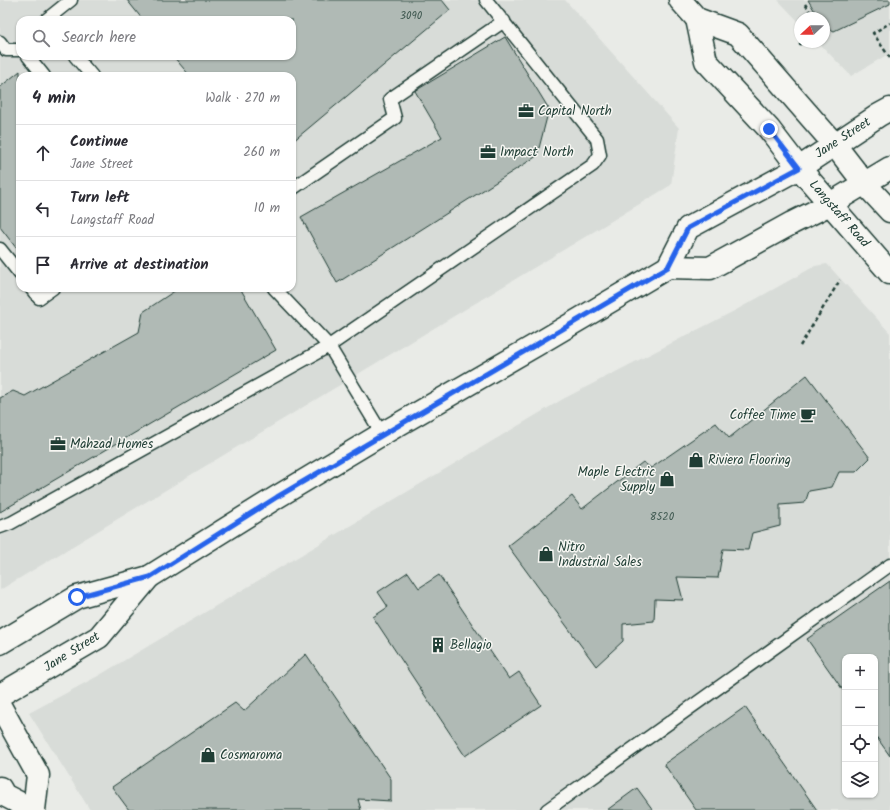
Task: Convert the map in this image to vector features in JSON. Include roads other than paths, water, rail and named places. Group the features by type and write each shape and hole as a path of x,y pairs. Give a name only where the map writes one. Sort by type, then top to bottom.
{"main road":[{"name":"Langstaff Road","path":"680,0 697,19 738,34 834,144 865,184 890,211"},
{"name":"Langstaff Road","path":"697,19 706,61 769,129 799,168 890,272"},
{"name":"Jane Street","path":"0,643 77,597 150,577 277,497 382,434 668,267 688,228 799,168 890,109"},
{"path":"668,267 710,268 830,204 890,168"},
{"name":"Jane Street","path":"0,695 99,638 150,577"},
{"path":"0,706 38,775 34,810 4,795 0,788"}],"lane":[{"path":"51,16 70,0"},
{"path":"0,527 11,523 328,346 593,165 600,155 597,139 486,0"},
{"path":"296,186 395,118 390,99 504,21"},
{"path":"2,49 16,50"},
{"path":"31,60 41,72"},
{"path":"78,60 89,72"},
{"path":"0,249 16,269"},
{"path":"34,292 39,298 47,292"},
{"path":"278,292 328,346 382,434"},
{"path":"547,810 890,564"}],"place":[{"name":"Capital North","path":"526,111"},
{"name":"Impact North","path":"488,152"},
{"name":"Coffee Time","path":"808,415"},
{"name":"Mahzad Homes","path":"58,444"},
{"name":"Riviera Flooring","path":"696,460"},
{"name":"Maple Electric Supply","path":"667,479"},
{"name":"Nitro Industrial Sales","path":"546,554"},
{"name":"Bellagio","path":"438,645"},
{"name":"Cosmaroma","path":"208,755"}]}
